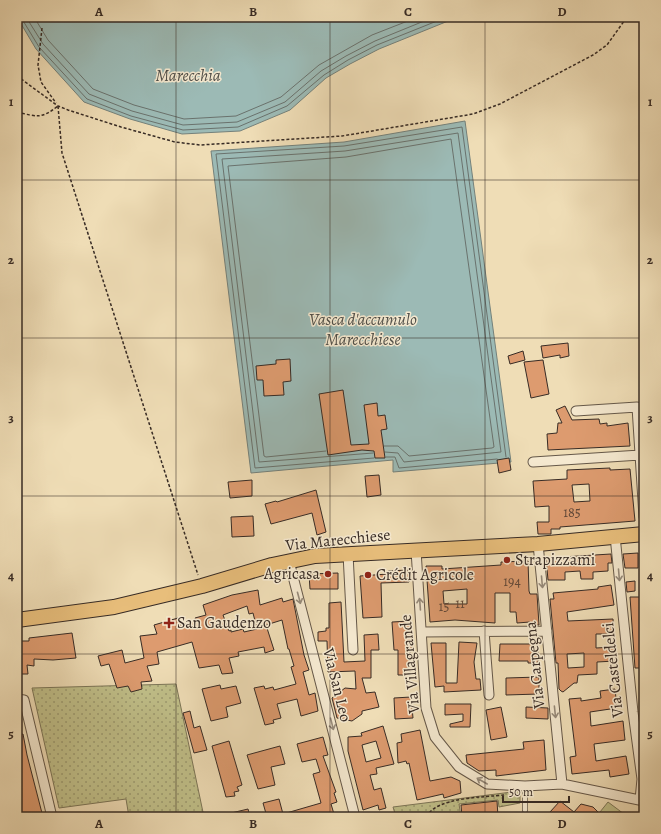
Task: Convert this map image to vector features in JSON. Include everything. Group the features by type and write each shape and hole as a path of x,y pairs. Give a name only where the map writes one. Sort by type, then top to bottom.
{"main road":[{"name":"Via Marecchiese","path":"17,620 114,607 202,586 243,572 315,556 538,544 644,534"}],"street":[{"path":"576,411 637,407 644,517"},
{"path":"533,462 640,455"},
{"name":"Via Casteldelci","path":"615,536 632,712 642,779 642,801"},
{"name":"Via Carpegna","path":"538,544 562,784"},
{"name":"Via Villagrande","path":"416,550 426,708 435,737 459,767 487,784 525,789 562,784 642,801"},
{"path":"348,554 352,650"},
{"name":"Via San Leo","path":"289,561 355,817"},
{"path":"484,631 489,695"},
{"path":"422,632 546,631"},
{"path":"17,699 24,700 52,817"}],"lane":[{"path":"525,789 526,810"}],"path":[{"path":"17,76 58,106 121,127 175,142 207,144 342,136 474,114 500,104 593,55 607,45 627,17"},
{"path":"42,28 38,65 41,82 58,106 62,153 202,586"},
{"path":"17,112 34,116 46,115 58,106"},
{"path":"427,817 438,806 449,801 525,789"}],"shaded area":[{"path":"176,684 204,817 129,817 126,799 59,808 32,688"},
{"path":"520,791 520,803 499,807 498,800 459,804 461,817 396,817 393,807"},
{"path":"608,802 628,817 596,817"}],"water":[{"name":"Marecchia","path":"17,17 458,17 379,49 350,64 326,78 290,110 240,131 182,134 130,119 84,102 36,49"},
{"name":"Vasca d'accumulo Marecchiese","path":"465,121 511,462 393,472 393,460 251,473 211,151 344,142"}],"building":[{"path":"568,343 569,356 560,358 560,355 543,358 541,346"},
{"path":"523,351 525,360 510,364 508,356"},
{"path":"290,359 291,381 283,382 284,395 264,396 263,380 257,380 256,366 276,364 276,360"},
{"path":"543,360 549,394 531,398 524,362"},
{"path":"343,390 351,445 369,444 364,405 377,403 378,416 385,415 387,429 381,430 385,458 375,458 374,451 362,450 328,455 319,394"},
{"path":"565,406 572,420 599,419 600,424 607,423 607,426 628,423 630,446 548,450 547,434 557,433 558,423 562,423 556,410"},
{"path":"509,458 511,470 499,473 497,460"},
{"path":"610,468 610,470 630,469 635,521 560,527 560,529 551,529 551,534 538,534 537,522 549,522 549,506 535,507 533,481 567,479 567,470","holes":["589,484 590,501 574,502 572,485"]},
{"path":"379,475 381,495 367,497 365,476"},
{"path":"252,480 252,496 230,498 228,482"},
{"path":"316,490 326,532 317,535 312,513 271,524 265,504 277,502"},
{"path":"253,516 254,536 232,537 231,517"},
{"path":"638,553 638,568 625,568 623,554"},
{"path":"611,554 612,563 608,563 608,571 593,572 593,579 581,579 580,571 565,572 565,580 548,580 546,558"},
{"path":"528,561 529,591 530,594 537,594 539,625 530,625 530,622 517,623 516,612 510,612 510,593 495,593 495,623 455,620 430,622 426,566 442,566 442,569 501,565 501,562","holes":["467,589 467,604 444,604 443,591"]},
{"path":"408,570 409,582 381,583 382,617 363,618 360,576 388,574 388,571"},
{"path":"338,573 338,589 310,589 309,574"},
{"path":"635,581 635,591 627,592 626,582"},
{"path":"611,585 614,605 567,612 568,621 613,619 614,634 596,634 596,648 615,647 615,661 597,662 597,674 578,675 577,683 574,683 563,692 559,689 558,663 556,663 550,599 554,599 553,593 598,589 598,587","holes":["584,653 584,667 568,668 567,654"]},
{"path":"258,590 260,605 282,598 283,602 293,599 304,655 309,670 303,672 309,695 315,693 318,711 301,716 297,699 277,704 281,718 273,720 274,723 265,725 254,688 264,686 265,689 273,687 274,690 296,684 291,667 294,666 288,649 282,620 266,625 274,650 265,653 264,647 238,652 239,656 229,658 233,673 222,674 219,665 199,668 192,642 157,652 159,664 147,666 152,681 141,682 142,689 131,692 128,686 117,688 109,664 101,666 98,656 122,650 125,663 144,658 140,636 157,634 154,625 178,618 180,625 196,620 195,618 206,615 203,605 232,595","holes":["247,606 249,614 253,613 257,629 244,632 243,629 231,632 231,630 229,631 223,615"]},
{"path":"630,597 644,597 644,668 635,668"},
{"path":"341,602 344,662 365,661 364,635 378,634 379,650 371,650 371,678 362,678 366,693 375,692 379,707 362,711 362,714 352,721 337,718 332,698 345,688 356,689 355,671 328,672 327,641 318,641 318,632 326,631 326,628 329,628 329,603"},
{"path":"410,621 412,649 410,649 410,675 398,675 398,650 394,650 392,622"},
{"path":"72,633 76,658 53,660 34,659 34,666 27,665 28,674 17,674 17,641 29,641 29,638"},
{"path":"459,642 477,643 474,662 476,679 480,679 481,690 444,692 444,686 435,687 431,643 446,643 446,683 457,683"},
{"path":"500,644 532,644 532,647 538,647 538,663 528,663 528,661 499,661"},
{"path":"539,677 539,694 506,695 506,678"},
{"path":"220,685 221,689 236,686 241,703 226,707 228,717 211,721 202,689"},
{"path":"615,689 617,708 590,712 591,726 623,721 625,740 594,744 596,761 626,756 629,774 610,777 609,770 572,774 570,757 576,756 569,699 581,698 581,701 601,698 600,691"},
{"path":"411,697 413,718 395,719 394,698"},
{"path":"445,704 471,704 470,727 450,727 450,724 463,721 463,714 445,715"},
{"path":"501,707 507,737 491,740 486,710"},
{"path":"526,707 548,708 548,719 526,718"},
{"path":"190,711 194,728 200,726 207,750 194,753 183,713"},
{"path":"383,726 394,764 376,768 377,774 370,775 374,790 381,788 386,808 379,810 378,805 363,810 348,751 348,737 362,736 361,733","holes":["376,741 381,758 366,762 362,745"]},
{"path":"420,730 430,781 451,777 460,781 461,793 444,798 443,794 417,800 409,763 407,764 406,761 398,763 397,743 402,742 401,734"},
{"path":"23,734 43,817 20,817 17,796 17,735"},
{"path":"323,737 328,755 323,756 336,792 334,793 337,802 331,804 334,814 326,817 267,817 263,803 279,799 283,814 321,803 313,774 320,772 316,759 302,762 297,744"},
{"path":"544,740 546,770 496,776 496,770 479,771 467,763 466,755 524,749 523,742"},
{"path":"229,741 242,785 237,787 239,791 234,792 235,796 226,797 212,746"},
{"path":"280,746 285,764 271,767 275,785 258,789 247,755"},
{"path":"497,801 498,817 462,817 461,805"},
{"path":"560,801 574,812 581,804 593,807 598,812 594,817 555,817 550,812"},
{"path":"248,809 250,817 228,817 227,814"}],"place":[{"name":"Strapizzami","path":"507,560"},
{"name":"Agricasa","path":"328,574"},
{"name":"Crédit Agricole","path":"368,575"},
{"name":"San Gaudenzo","path":"169,623"}]}
